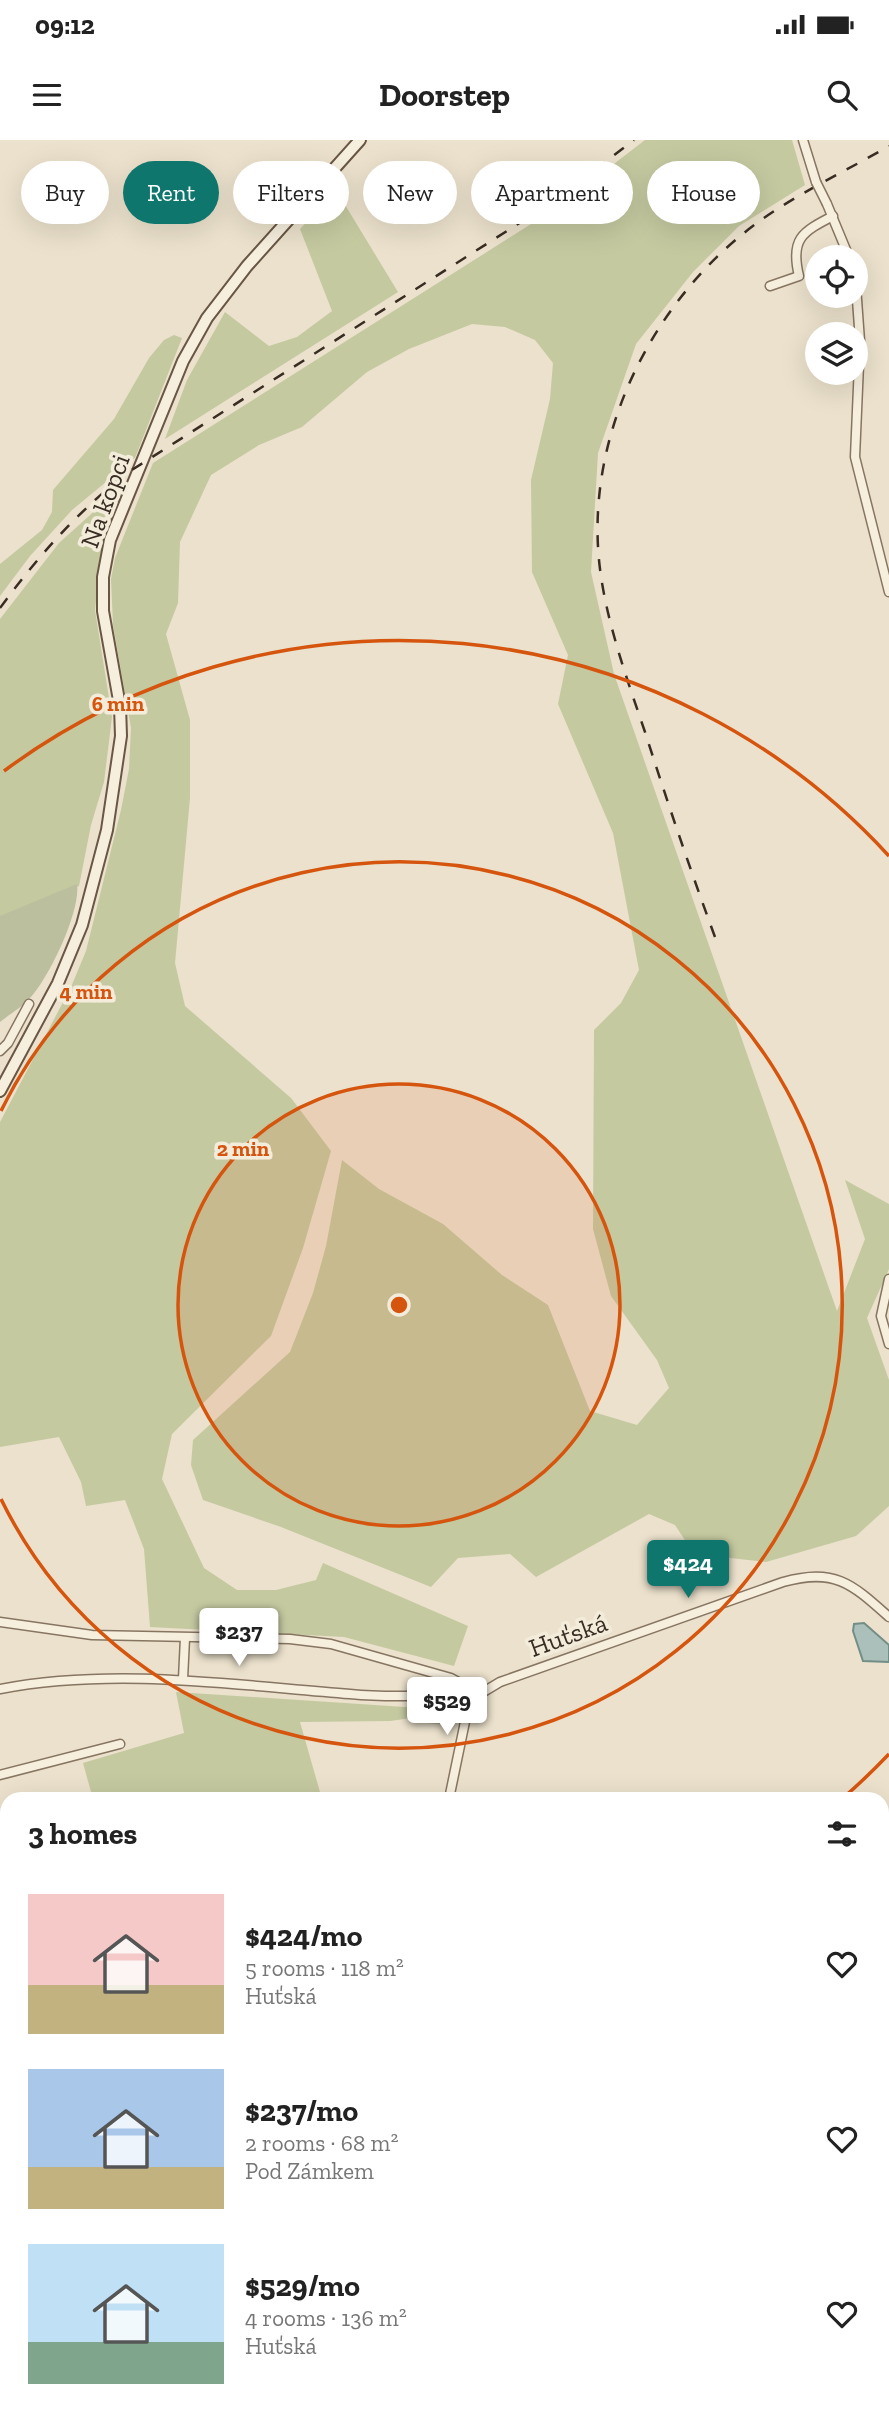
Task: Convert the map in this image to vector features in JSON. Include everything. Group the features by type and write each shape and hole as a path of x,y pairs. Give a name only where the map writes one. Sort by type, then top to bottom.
{"main road":[{"name":"Na kopci","path":"0,1091 58,983 77,937 107,830 121,736 120,706 103,611 103,577 110,540 183,361 207,318 247,266 360,140"}],"street":[{"path":"803,140 816,182 844,245"},
{"path":"770,286 799,276 794,256 796,243 809,228 833,216"},
{"path":"858,308 860,341 855,457 889,592"},
{"path":"0,1051 29,1004"},
{"path":"889,1279 881,1316 889,1344"},
{"name":"Huťská","path":"480,1694 500,1682 783,1582 812,1575 829,1576 850,1585 889,1617"},
{"path":"0,1622 92,1635 290,1639 331,1644 452,1678 480,1694"},
{"path":"183,1679 185,1638"},
{"path":"0,1689 85,1680 183,1679 352,1695 480,1694"},
{"path":"450,1792 467,1712 480,1694"},
{"path":"0,1775 120,1744"}],"green space":[{"path":"645,140 792,140 805,185 760,213 760,161 647,161 647,224 742,224 693,272 636,344 598,453 591,572 614,674 837,1311 865,1239 845,1180 889,1204 889,1269 867,1318 889,1380 889,1506 856,1536 766,1562 694,1554 675,1525 649,1514 536,1577 510,1554 458,1558 431,1587 281,1527 203,1500 191,1465 193,1440 290,1352 313,1293 326,1246 342,1160 379,1189 443,1224 502,1275 548,1305 590,1411 637,1425 669,1388 657,1360 611,1296 593,1229 594,1030 621,1003 639,970 613,833 558,704 568,655 532,572 531,480 550,399 553,363 535,340 505,327 472,324 409,349 367,372 302,427 259,445 211,475 180,542 178,603 166,634 190,720 190,798 175,963 185,1006 291,1098 331,1151 303,1248 271,1336 172,1434 162,1479 204,1568 237,1590 276,1590 316,1580 323,1563 468,1626 454,1666 344,1637 150,1627 144,1549 125,1500 86,1506 81,1482 59,1437 0,1447 0,1122 71,987 86,951 121,810 129,769 131,728 113,625 111,579 115,558 153,463 531,224 633,224 633,161 618,161"},
{"path":"349,211 398,292 165,439 187,380 225,312 269,346 297,337 332,311 300,229 305,224 349,224"},
{"path":"174,335 182,338 135,458 72,510 30,556 0,596 0,564 42,530 52,512 53,490 114,419 149,358 164,340"},
{"path":"128,481 101,552 95,610 112,717 104,782 91,825 79,886 0,917 0,619 59,543"},
{"path":"77,884 77,896 69,927 46,976 27,1001 0,1022 0,916"},
{"path":"176,1692 450,1710 450,1725 426,1723 426,1716 390,1721 300,1722 320,1792 91,1792 83,1763 184,1733"}],"water":[{"path":"864,1623 889,1645 889,1662 863,1661 853,1631 854,1624"}],"railway":[{"path":"0,608 58,537 124,475 554,201 634,140"},
{"path":"715,937 631,692 607,610 600,569 598,521 602,474 613,427 630,383 652,340 678,301 709,265 761,220 889,146"}]}
